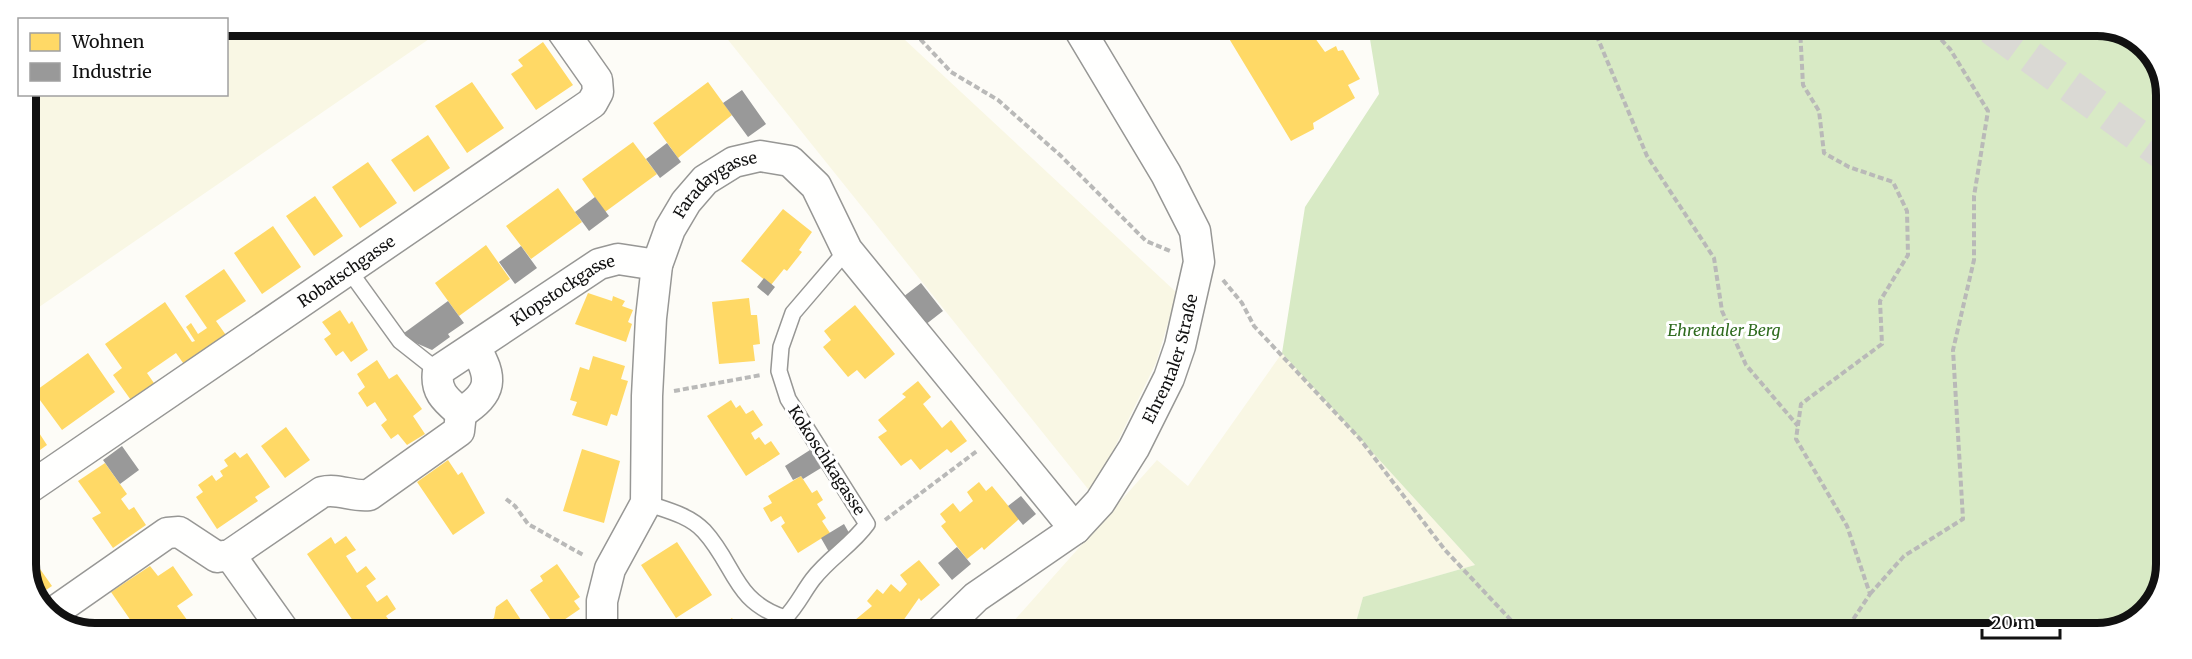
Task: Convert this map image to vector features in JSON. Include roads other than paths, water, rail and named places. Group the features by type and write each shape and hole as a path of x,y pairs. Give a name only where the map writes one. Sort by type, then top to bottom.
{"street":[{"name":"Robatschgasse","path":"36,483 592,103 598,92 597,80 566,36"},
{"name":"Ehrentaler Straße","path":"949,623 976,597 1075,529 1100,502 1134,448 1169,378 1180,346 1199,262 1195,231 1166,174 1082,36"},
{"name":"Faradaygasse","path":"602,623 602,601 610,569 646,503 646,396 657,265 670,229 686,202 705,180 734,162 760,156 790,162 804,171 816,186 847,250 1075,529"},
{"name":"Klopstockgasse","path":"438,371 599,264 618,259 657,265"},
{"path":"57,609 167,533 179,532 218,557 230,555 322,492 331,489 358,496 369,495 459,431 461,413 478,401 488,380 487,369 475,347"},
{"path":"438,371 436,385 441,396 461,413"},
{"path":"230,555 278,623"}],"lane":[{"name":"Kokoschkagasse","path":"786,623 812,580 857,538 867,524 788,399 779,371 781,347 793,314 847,250"},
{"path":"348,269 400,341 438,371"},
{"name":"Kokoschkagasse","path":"646,503 686,517 704,531 750,599 782,623"}],"tunnel":[{"path":"2002,36 2156,149"}],"park label":[{"name":"Ehrentaler Berg","path":"1724,330"}]}
